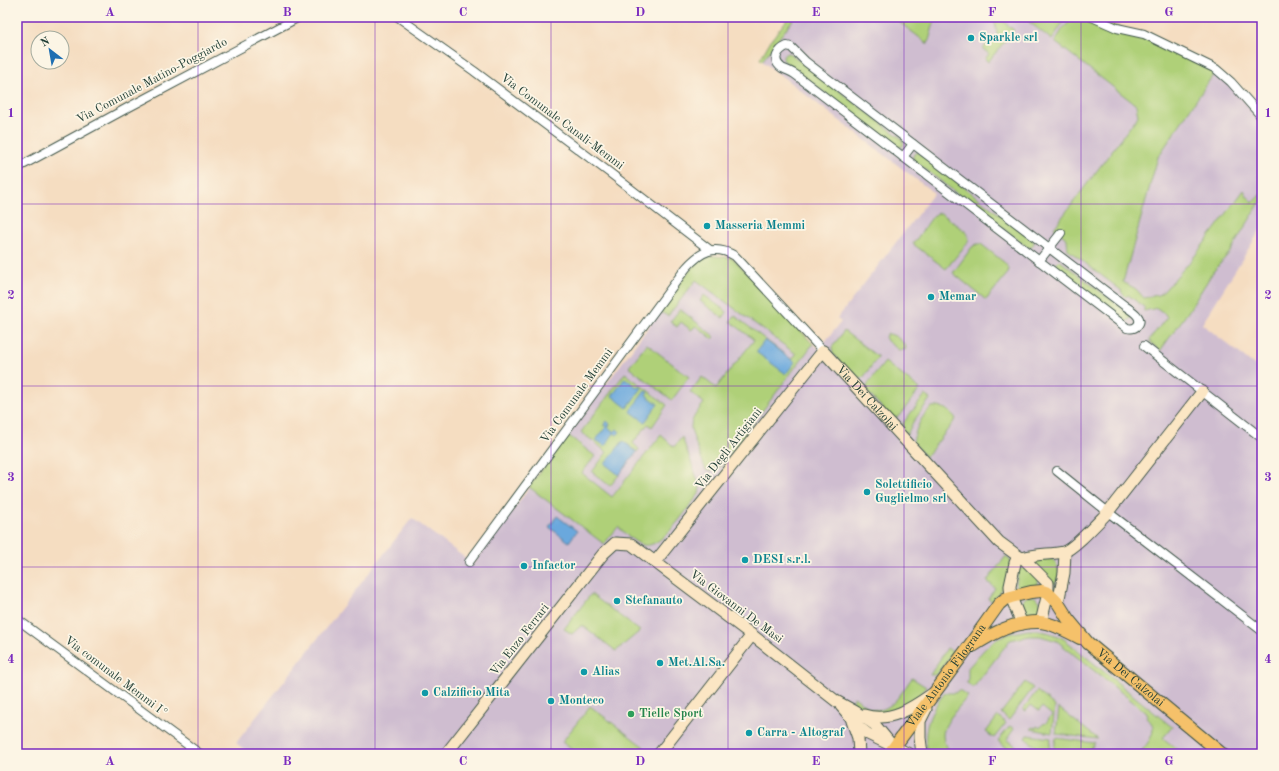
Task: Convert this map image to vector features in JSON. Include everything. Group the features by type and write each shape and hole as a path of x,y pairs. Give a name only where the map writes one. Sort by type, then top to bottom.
{"main road":[{"path":"1011,597 1031,592 1042,591 1048,593"},
{"name":"Via Dei Calzolai","path":"1048,593 1058,603 1068,620 1088,643 1222,754"},
{"name":"Viale Antonio Filograna","path":"892,752 999,604 1005,599 1011,597"},
{"path":"967,649 995,632 1022,624 1041,622 1067,631 1088,643"}],"street":[{"name":"Via Comunale Matino-Poggiardo","path":"17,168 130,106 299,17"},
{"name":"Via Comunale Canali-Memmi","path":"398,17 617,178 710,250"},
{"path":"1092,17 1117,28 1144,34 1216,70 1231,82 1262,117"},
{"path":"787,46 791,47 798,55 913,144 1137,315 1139,321 1138,326 1134,329 1127,328 796,75 782,68 776,61 776,57 780,50 787,46"},
{"path":"903,157 913,144"},
{"path":"1039,261 1060,233"},
{"name":"Via Dei Calzolai","path":"710,250 722,251 735,256 900,432 999,542 1021,557 1048,583 1048,593"},
{"name":"Via Comunale Memmi","path":"469,562 686,268 699,255 710,250"},
{"path":"1144,346 1262,438"},
{"name":"Via Degli Artigiani","path":"656,562 823,351"},
{"path":"1022,624 1011,597 1010,586 1015,563 1021,557 1065,552 1092,529 1108,512 1202,392"},
{"path":"1058,471 1108,512 1262,630"},
{"name":"Via Giovanni De Masi","path":"616,543 630,544 656,562 752,634 853,715"},
{"name":"Via Enzo Ferrari","path":"446,754 603,554 616,543"},
{"path":"1058,603 1064,573 1065,552"},
{"path":"1041,622 1048,593"},
{"name":"Via comunale Memmi I°","path":"17,619 200,754"},
{"path":"659,754 752,634"},
{"path":"853,715 878,718 897,714 916,705 934,692"},
{"path":"922,754 920,721 934,692"},
{"path":"853,715 875,725 892,752 909,754"},
{"path":"853,715 858,738 859,754"}],"shaded area":[{"path":"795,17 1090,17 1221,76 1262,120 1262,227 1202,324 1262,371 1262,754 250,754 236,743 412,518 473,564 693,267 706,257 720,256 819,349 841,322 837,319 934,193 762,61"}],"green space":[{"path":"789,17 795,17 762,61 760,59 771,40"},
{"path":"903,17 934,17 935,19 928,44 899,22"},
{"path":"992,17 998,17 1014,30 988,62 985,59 989,54 983,49 991,38 998,39 995,23"},
{"path":"1032,17 1071,17 1062,24 1052,40 1028,21"},
{"path":"1075,17 1090,17 1140,35 1215,72 1158,157 1123,282 1136,289 1144,298 1158,295 1164,291 1194,257 1244,190 1253,202 1262,193 1262,199 1230,252 1213,272 1188,312 1160,351 1149,340 1167,317 1165,314 1157,308 1144,311 1143,310 1145,308 1128,295 1126,297 1121,292 1122,291 1068,250 1067,239 1054,228 1138,116 1136,105 1055,42 1063,28"},
{"path":"787,53 791,54 901,138 904,144 903,146 896,148 784,61 783,56"},
{"path":"918,152 1033,240 1033,246 1030,248 1027,247 913,160 913,155"},
{"path":"938,213 942,214 966,232 969,239 946,269 913,244 933,216"},
{"path":"977,244 981,244 1005,263 1009,269 1008,273 986,300 953,273 972,247"},
{"path":"715,256 733,258 813,344 720,467 711,471 706,470 691,427 694,417 704,403 690,392 702,377 716,388 754,340 730,321 735,316 792,360 796,354 696,280 668,316 660,312 690,269 705,257"},
{"path":"1059,260 1130,314 1130,319 1125,322 1056,270 1055,264"},
{"path":"704,295 727,312 723,318 700,301"},
{"path":"680,309 715,337 713,339 696,326 691,330 681,322 677,327 670,322"},
{"path":"844,331 878,357 863,378 854,378 833,354 832,347"},
{"path":"887,334 895,336 900,340 906,347 905,350 899,350 887,341 885,337"},
{"path":"647,344 689,377 672,400 629,367"},
{"path":"885,362 920,389 896,418 890,416 867,392 866,389 869,382"},
{"path":"625,373 667,405 652,427 648,424 633,443 639,449 637,452 623,441 606,464 619,475 610,486 592,472 607,452 581,432"},
{"path":"925,395 930,399 913,422 907,435 902,429 903,423"},
{"path":"932,407 946,409 952,413 956,419 926,457 913,442 920,423 925,414"},
{"path":"568,435 595,456 582,473 612,497 661,435 674,447 682,437 699,484 699,494 674,526 658,541 650,545 640,544 630,538 618,527 604,544 529,487"},
{"path":"1006,556 1011,561 1009,572 1002,588 992,601 988,599 995,588 987,581"},
{"path":"1034,559 1052,559 1055,562 1059,575 1054,585 1049,578 1033,564"},
{"path":"1020,563 1039,579 1037,585 1016,590"},
{"path":"591,594 640,631 616,651 582,625 572,634 564,629"},
{"path":"1031,596 1038,599 1041,606 1038,613 1031,616 1024,613 1021,606 1024,599"},
{"path":"1028,630 1047,632 1064,639 1172,727 1163,738 1183,754 1139,754 1152,736 1152,726 1146,717 1148,714 1057,641 1040,636 1030,636 1010,640 973,688 966,682 968,679 968,668 991,643 1003,636"},
{"path":"947,648 953,652 937,674 930,675"},
{"path":"912,678 926,687 914,699 900,708 892,711 876,712 865,711 852,706 854,697 870,708 877,710 884,709 900,696"},
{"path":"1025,682 1033,688 1009,720 1001,713"},
{"path":"959,690 968,696 951,717 943,733 946,746 950,754 927,754 926,737 928,721 935,706 945,693 955,693"},
{"path":"1037,691 1055,706 1052,733 1031,729 1033,727 1036,728 1037,726 1040,728 1052,715 1042,707 1039,711 1031,705 1026,711 1023,709"},
{"path":"590,706 644,747 639,754 578,754 562,742"},
{"path":"1059,708 1098,739 1056,734"},
{"path":"998,716 1006,723 994,738 986,732"},
{"path":"1010,726 1014,729 1007,739 1026,754 1015,754 998,741"},
{"path":"1027,735 1051,738 1049,754 1042,754 1043,752 1025,738"},
{"path":"1056,738 1095,743 1087,754 1053,754"}],"water":[{"path":"765,340 795,362 786,374 756,352"},
{"path":"625,378 638,388 640,386 642,388 627,408 612,396"},
{"path":"645,391 648,392 646,395 658,404 645,422 630,411"},
{"path":"607,421 610,424 608,427 614,432 617,429 620,432 617,435 614,433 605,446 596,440 606,427 604,425"},
{"path":"623,441 637,452 619,475 605,464"},
{"path":"557,516 577,531 569,542 549,527"}],"place":[{"name":"Sparkle srl","path":"971,38"},
{"name":"Masseria Memmi","path":"707,226"},
{"name":"Memar","path":"931,297"},
{"name":"Solettificio Guglielmo srl","path":"867,492"},
{"name":"DESI s.r.l.","path":"745,560"},
{"name":"Infactor","path":"524,566"},
{"name":"Stefanauto","path":"617,601"},
{"name":"Met.Al.Sa.","path":"660,663"},
{"name":"Alias","path":"584,672"},
{"name":"Calzificio Mita","path":"425,693"},
{"name":"Monteco","path":"551,701"},
{"name":"Tielle Sport","path":"631,714"},
{"name":"Carra - Altograf","path":"749,733"}]}
